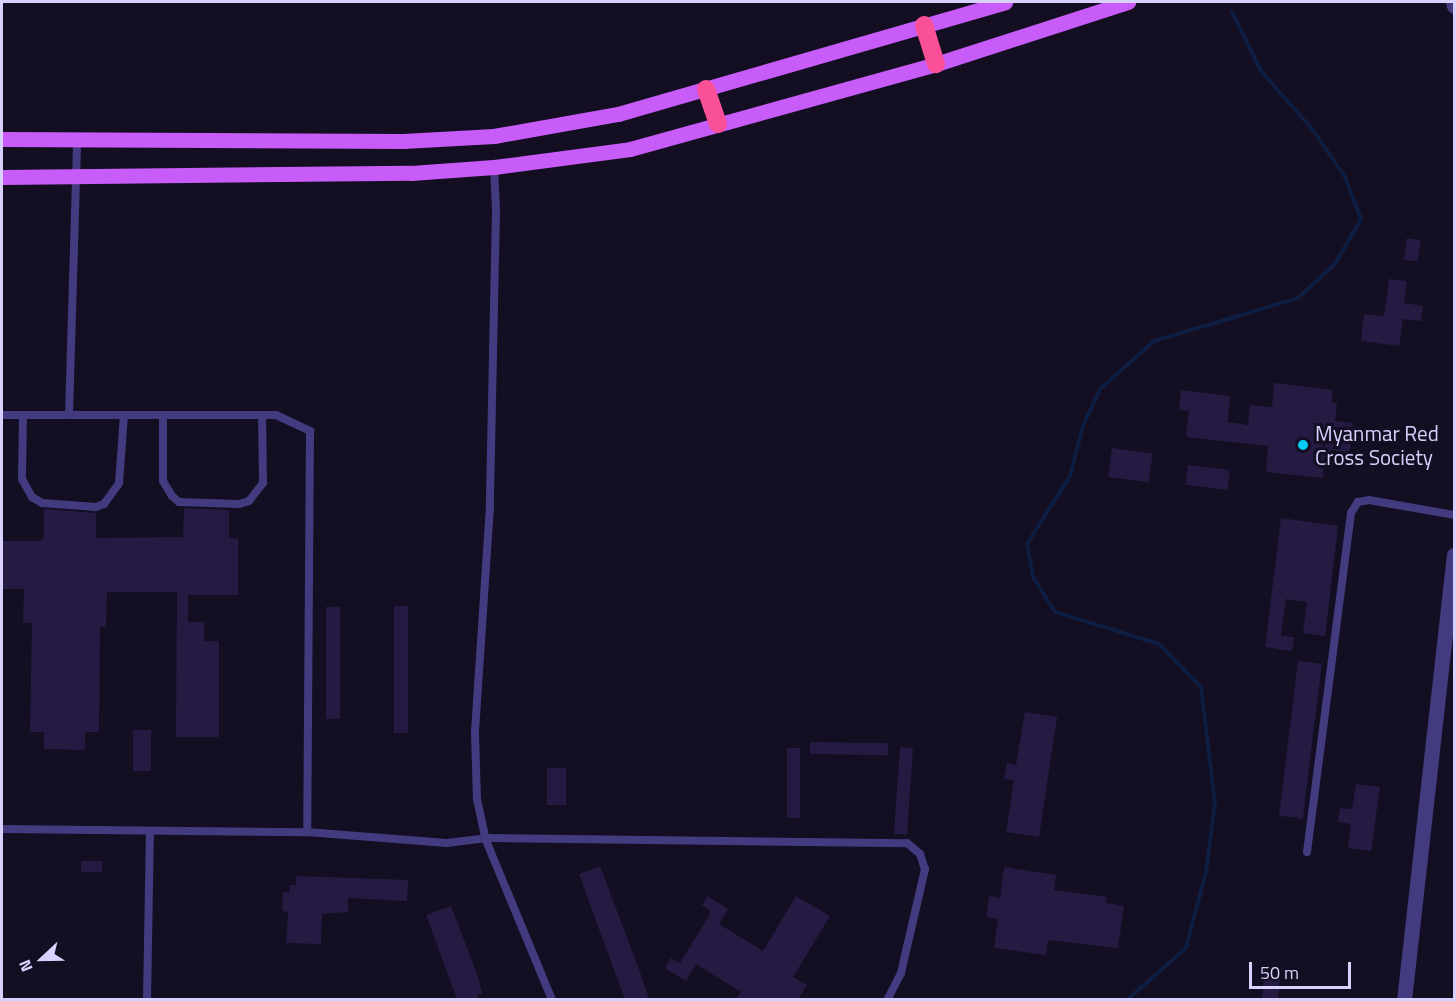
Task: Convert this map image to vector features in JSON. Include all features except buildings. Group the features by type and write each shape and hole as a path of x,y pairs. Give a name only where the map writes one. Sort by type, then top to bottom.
{"highway":[{"path":"924,25 936,64"},
{"path":"706,89 718,124"}],"main road":[{"path":"2,139 403,141 494,136 618,114 1005,2"},
{"path":"2,177 411,173 494,167 630,149 936,64 1128,2"}],"street":[{"path":"1452,2 1455,6"},
{"path":"1404,999 1455,555"}],"lane":[{"path":"69,415 77,140"},
{"path":"494,167 496,210 490,506 474,733 477,799 485,838 552,999"},
{"path":"2,415 276,415 310,432 307,832"},
{"path":"23,415 22,479 32,497 42,503 96,507 104,504 119,483 124,415"},
{"path":"163,415 163,481 172,496 179,502 238,504 249,501 263,483 262,415"},
{"path":"1307,852 1351,513 1358,502 1369,500 1455,515"},
{"path":"2,829 307,832 447,843 485,838 907,843 920,854 925,869 901,973 887,999"},
{"path":"147,999 150,832"}],"waterway":[{"path":"1127,1000 1186,948 1206,872 1215,803 1201,687 1159,644 1055,612 1033,577 1027,544 1070,476 1083,426 1100,389 1154,341 1298,298 1335,264 1361,219 1345,177 1313,130 1261,71 1232,12"}],"place":[{"name":"Myanmar Red Cross Society","path":"1303,445"}]}
